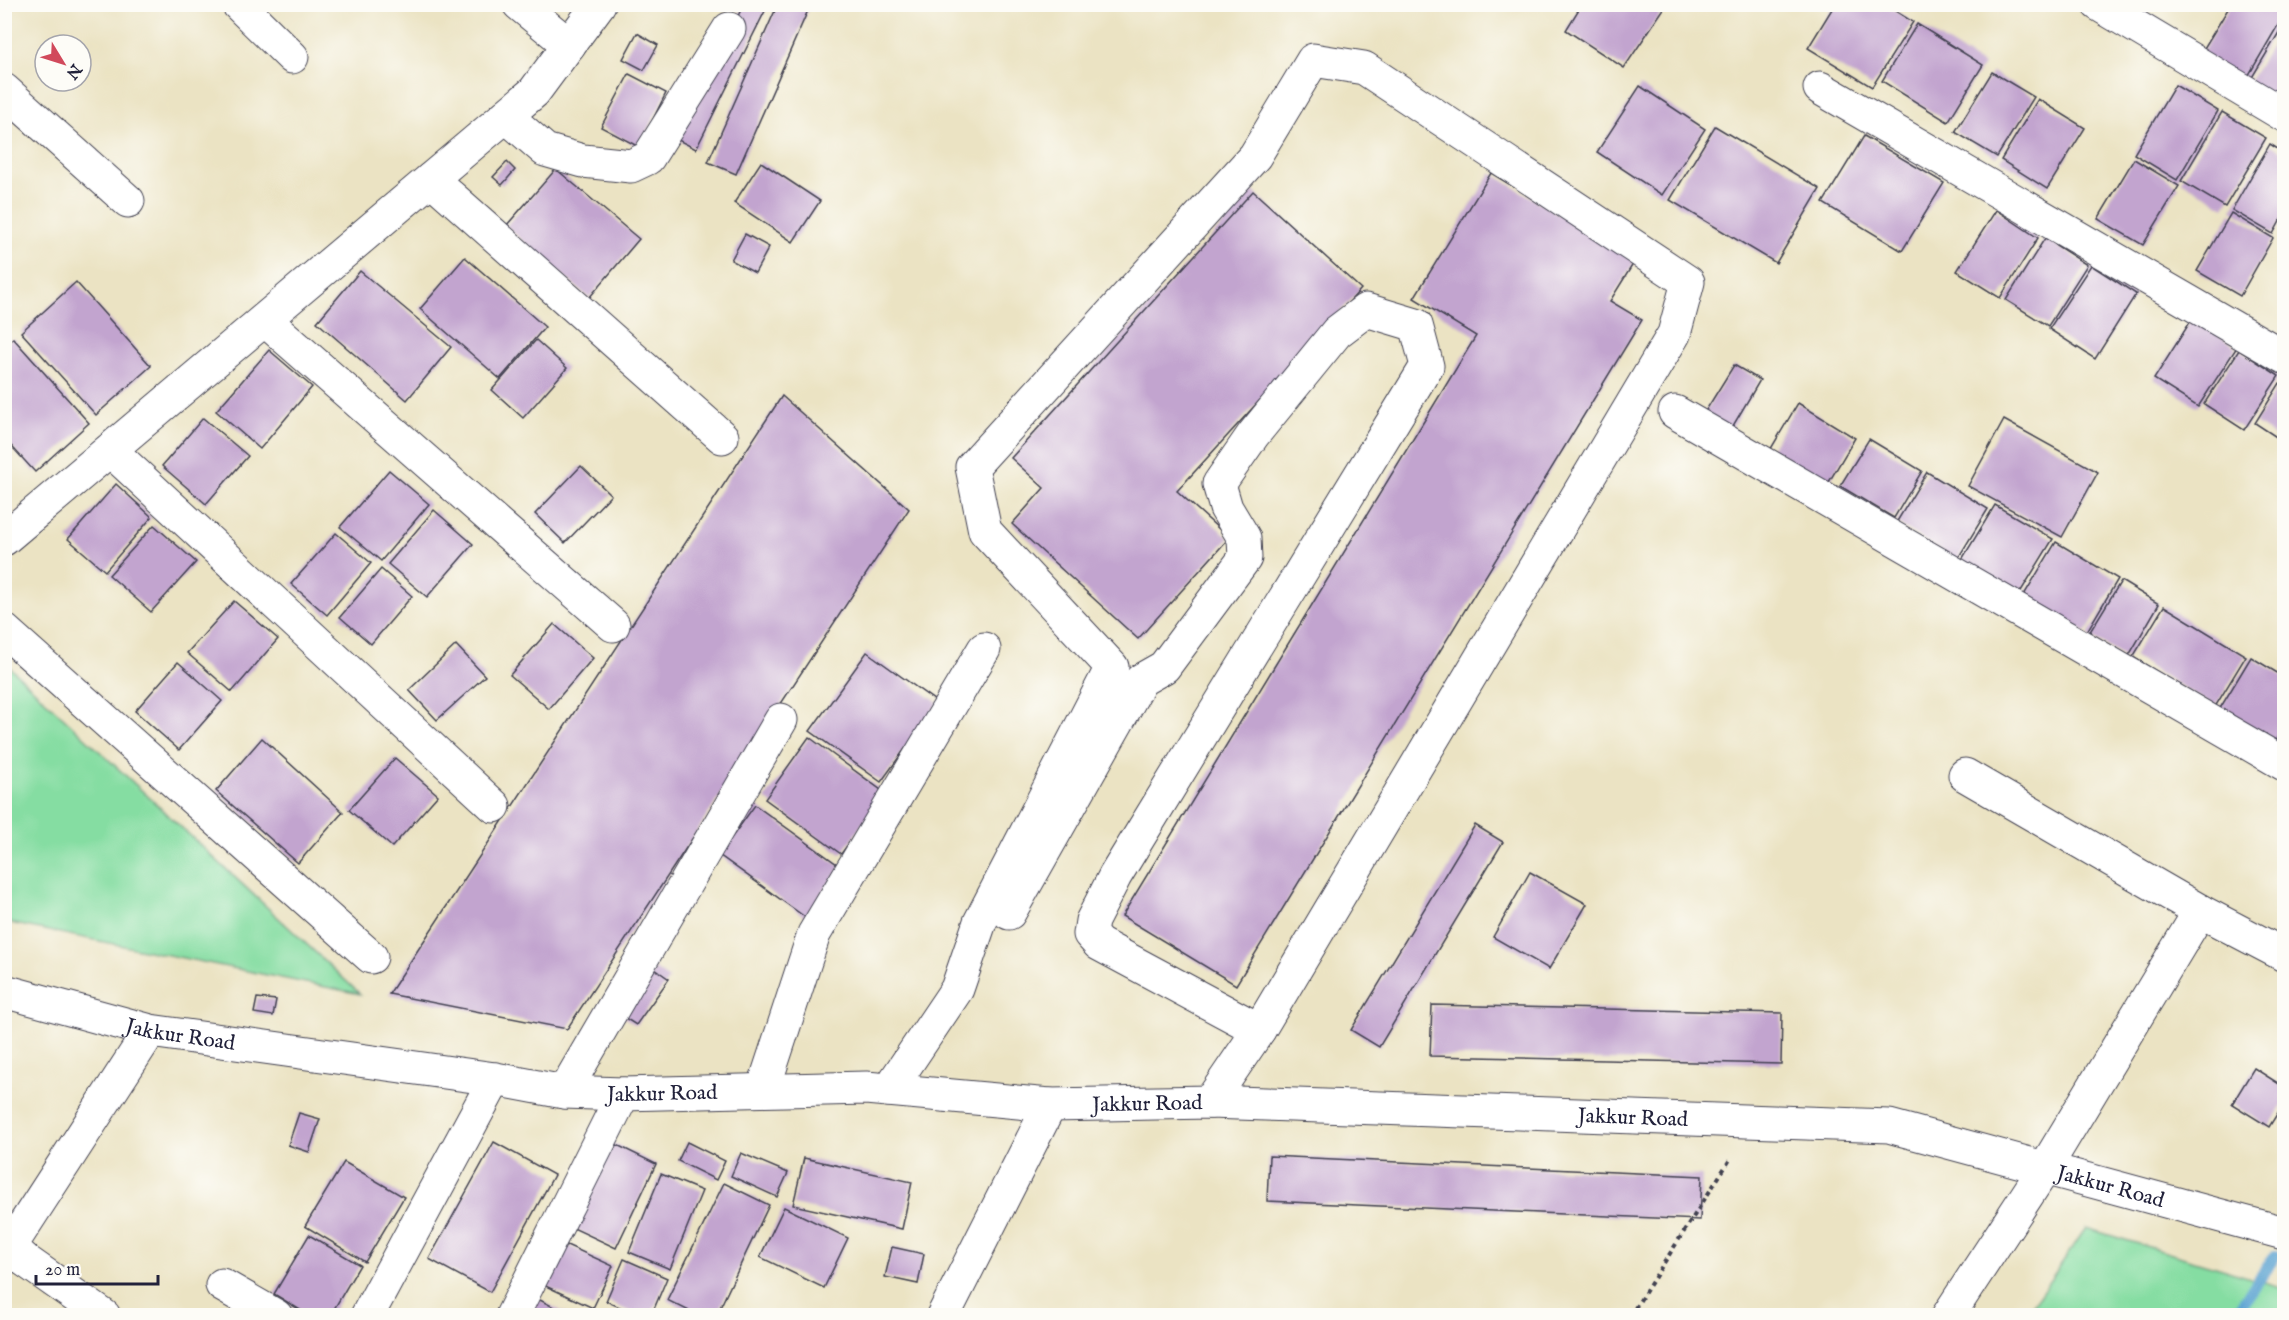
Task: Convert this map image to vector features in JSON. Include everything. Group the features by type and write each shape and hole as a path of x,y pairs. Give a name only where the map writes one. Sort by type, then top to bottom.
{"street":[{"path":"238,4 292,57"},
{"path":"519,4 569,45"},
{"path":"4,539 534,92 599,4"},
{"path":"2098,4 2284,115"},
{"path":"506,116 545,150 582,161 631,166 648,158 729,29"},
{"path":"957,989 980,922 1112,667 986,531 972,467 1255,156 1313,60 1364,68 1688,282 1674,334 1259,1030 1210,1102"},
{"path":"1820,88 2284,357"},
{"path":"4,90 128,201"},
{"path":"431,179 722,437"},
{"path":"889,1090 1005,920 1141,680 1164,667 1245,558 1244,538 1227,508 1219,484 1253,435 1337,332 1366,310 1416,325 1427,366 1115,876 1092,921 1090,934 1099,944 1259,1030"},
{"path":"265,320 613,625"},
{"path":"1675,412 2284,764"},
{"path":"110,450 494,806"},
{"path":"4,630 372,957"},
{"path":"763,1090 814,934 984,648"},
{"path":"564,1092 781,720"},
{"path":"1965,775 2200,911 2284,955"},
{"path":"1948,1316 2045,1168 2200,911"},
{"name":"Jakkur Road","path":"4,991 150,1031 495,1079 564,1092 623,1094 866,1088 1050,1105 1210,1102 1890,1126 2284,1233"},
{"path":"104,1316 7,1247 150,1031"},
{"path":"367,1316 495,1079"},
{"path":"512,1316 623,1094"},
{"path":"943,1316 1050,1105"},
{"path":"222,1285 276,1316"}],"path":[{"path":"1630,1316 1754,1122"}],"green space":[{"path":"5,663 360,994 5,922"},
{"path":"2086,1228 2284,1288 2284,1315 2026,1315"}],"building":[{"path":"744,4 757,4 766,9 696,149 676,139"},
{"path":"778,4 801,4 809,8 736,174 708,162"},
{"path":"1582,4 1667,4 1624,68 1566,30"},
{"path":"1835,4 1884,4 1913,22 1872,87 1808,48"},
{"path":"2231,4 2266,4 2284,15 2243,85 2198,58"},
{"path":"1917,24 1983,65 1948,122 1882,81"},
{"path":"2284,24 2284,106 2248,84"},
{"path":"637,33 658,45 644,70 623,59"},
{"path":"1992,72 2034,97 1997,157 1955,132"},
{"path":"629,74 666,93 639,147 601,127"},
{"path":"2175,85 2218,111 2177,180 2134,154"},
{"path":"1640,86 1705,129 1662,195 1597,152"},
{"path":"2038,99 2085,128 2047,189 2001,160"},
{"path":"2222,112 2266,138 2225,207 2181,181"},
{"path":"1715,126 1820,189 1776,263 1670,200"},
{"path":"1864,136 1944,183 1902,251 1823,203"},
{"path":"2270,144 2284,153 2284,214 2273,234 2232,210"},
{"path":"2134,159 2179,186 2143,245 2098,219"},
{"path":"507,162 515,170 502,185 493,177"},
{"path":"761,162 820,201 793,242 734,203"},
{"path":"556,169 639,239 589,298 506,226"},
{"path":"1491,173 1635,261 1610,301 1642,320 1236,985 1122,916 1476,336 1414,298"},
{"path":"1253,191 1361,289 1177,491 1229,538 1138,639 1012,524 1044,488 1011,458"},
{"path":"1996,210 2038,238 2000,298 1957,271"},
{"path":"2231,213 2273,238 2240,296 2197,271"},
{"path":"745,234 769,247 755,273 731,260"},
{"path":"2045,238 2087,265 2048,326 2006,300"},
{"path":"465,257 545,327 500,379 420,309"},
{"path":"2091,265 2136,294 2095,359 2049,329"},
{"path":"360,271 451,347 407,400 317,322"},
{"path":"76,282 151,366 96,415 21,332"},
{"path":"2192,319 2237,347 2198,407 2154,379"},
{"path":"13,338 89,423 35,472 4,438 4,346"},
{"path":"536,340 567,368 523,418 492,390"},
{"path":"269,350 312,387 260,449 216,411"},
{"path":"2239,350 2279,376 2244,430 2204,404"},
{"path":"1734,365 1760,380 1730,431 1703,415"},
{"path":"2280,383 2284,386 2284,442 2255,423"},
{"path":"782,396 909,509 567,1029 389,994"},
{"path":"1798,403 1855,438 1826,487 1769,452"},
{"path":"203,418 248,456 206,504 162,466"},
{"path":"2004,420 2098,472 2062,537 1968,486"},
{"path":"1869,439 1922,471 1894,518 1840,486"},
{"path":"581,466 611,495 565,543 535,514"},
{"path":"389,470 429,504 381,561 340,527"},
{"path":"1927,472 1988,509 1957,560 1896,523"},
{"path":"116,484 152,517 105,571 68,539"},
{"path":"1995,505 2053,539 2018,596 1961,561"},
{"path":"434,510 473,544 427,597 388,564"},
{"path":"154,525 196,562 151,612 109,575"},
{"path":"336,533 371,563 327,615 291,584"},
{"path":"2056,542 2118,579 2086,633 2024,595"},
{"path":"381,569 412,596 371,644 340,617"},
{"path":"2121,581 2159,604 2127,659 2088,635"},
{"path":"234,601 278,639 232,692 187,653"},
{"path":"2164,606 2246,656 2215,707 2133,657"},
{"path":"554,624 593,658 549,709 510,675"},
{"path":"456,645 485,676 437,720 409,690"},
{"path":"867,652 938,703 881,782 810,731"},
{"path":"2251,657 2284,677 2284,727 2275,743 2219,710"},
{"path":"178,662 222,701 179,750 135,711"},
{"path":"809,737 885,793 841,854 765,799"},
{"path":"262,738 343,812 298,863 216,791"},
{"path":"395,758 438,795 392,847 349,810"},
{"path":"755,805 841,867 805,917 719,855"},
{"path":"1475,825 1503,842 1379,1047 1351,1030"},
{"path":"1530,872 1587,904 1549,969 1493,937"},
{"path":"655,969 669,979 636,1025 622,1016"},
{"path":"257,998 276,1000 273,1016 254,1013"},
{"path":"1432,1005 1782,1013 1781,1064 1430,1056"},
{"path":"2254,1068 2284,1087 2284,1103 2269,1127 2232,1104"},
{"path":"299,1113 320,1119 309,1152 288,1145"},
{"path":"494,1142 554,1175 490,1292 429,1259"},
{"path":"611,1142 656,1164 616,1248 571,1227"},
{"path":"687,1142 725,1161 716,1180 678,1161"},
{"path":"741,1153 788,1173 777,1197 731,1176"},
{"path":"1269,1156 1702,1176 1700,1220 1267,1201"},
{"path":"804,1158 912,1182 902,1229 793,1205"},
{"path":"344,1162 404,1197 365,1262 305,1226"},
{"path":"661,1174 702,1191 670,1269 629,1252"},
{"path":"724,1183 769,1205 716,1316 699,1316 667,1300"},
{"path":"784,1207 848,1238 824,1288 760,1257"},
{"path":"309,1235 360,1265 330,1316 310,1316 274,1294"},
{"path":"558,1241 613,1266 593,1308 539,1283"},
{"path":"892,1247 924,1254 918,1284 885,1277"},
{"path":"624,1259 667,1278 651,1316 640,1316 606,1301"},
{"path":"538,1299 571,1316 530,1316"}],"waterway":[{"path":"2234,1316 2275,1256"}]}
